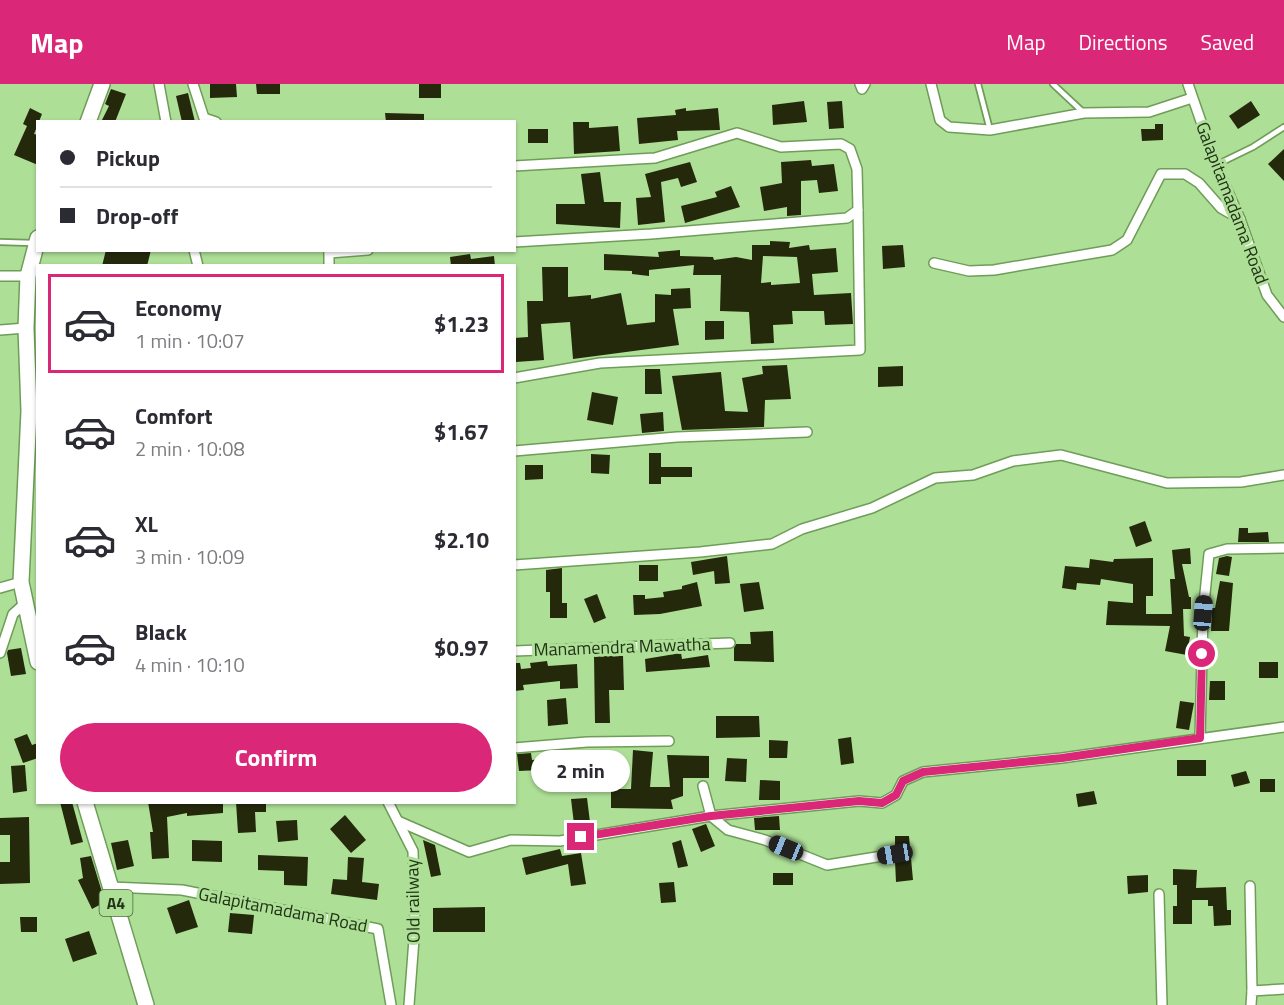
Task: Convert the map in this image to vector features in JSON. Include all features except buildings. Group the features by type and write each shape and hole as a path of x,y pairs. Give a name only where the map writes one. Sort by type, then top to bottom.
{"highway":[{"path":"89,120 102,84"},
{"path":"36,245 28,276 26,328 28,411 21,582 36,652"},
{"name":"A4","path":"86,804 146,1005"}],"street":[{"path":"159,84 166,120"},
{"path":"193,84 204,118 210,120"},
{"path":"860,84 862,89 865,84"},
{"path":"931,84 940,120 949,127 990,130 1084,113 1149,112 1192,98"},
{"name":"Galapitamadama Road","path":"1188,84 1216,165 1240,219 1267,295 1284,317"},
{"path":"516,166 655,158 737,134 781,147 841,144 850,149 857,169 860,350 600,363 516,378"},
{"path":"934,263 969,271 994,270 1112,250 1127,240 1161,174 1185,174 1199,183 1221,208 1240,219"},
{"path":"516,242 651,234 848,218 858,210"},
{"path":"0,276 28,276"},
{"path":"0,330 26,328"},
{"path":"516,451 678,437 807,432"},
{"path":"516,565 700,552 772,544 802,529 872,508 935,478 973,475 1013,461 1061,456 1167,483 1241,482 1284,475"},
{"path":"1200,738 1203,613 1209,554 1227,549 1284,548"},
{"path":"0,588 21,582"},
{"path":"0,653 13,614 29,615"},
{"name":"Manamendra Mawatha","path":"516,651 730,644"},
{"path":"398,821 469,852 511,840 560,841 711,816 859,801 882,803 896,795 903,781 923,772 1062,758 1284,727"},
{"path":"516,748 587,742 669,741"},
{"path":"703,786 711,816 728,830 765,840 827,865 895,854"},
{"name":"Old railway","path":"389,804 412,851 415,926 409,1005"},
{"path":"1250,886 1251,1005"},
{"name":"Galapitamadama Road","path":"111,887 182,890 378,929 391,1005"},
{"path":"1159,894 1162,1005"},
{"path":"1252,991 1284,989"}],"lane":[{"path":"978,84 990,130"},
{"path":"1053,84 1084,113"},
{"path":"1216,165 1253,147 1284,127"},
{"path":"0,242 36,241"}],"route":[{"path":"581,837 711,816 859,801 882,803 896,795 903,781 923,772 1062,758 1200,738 1202,654"}]}
